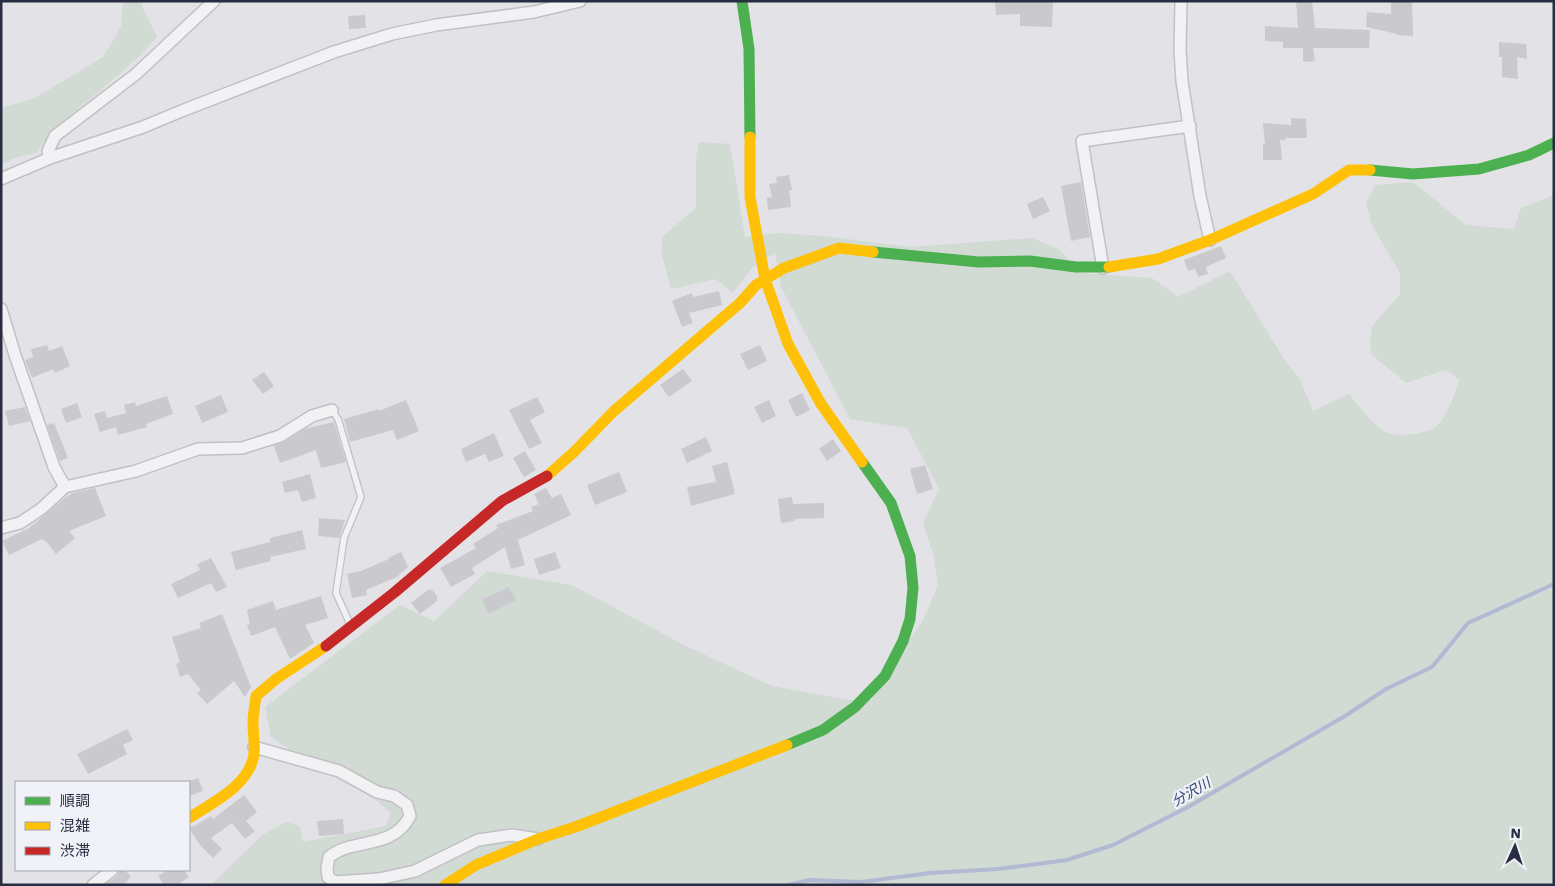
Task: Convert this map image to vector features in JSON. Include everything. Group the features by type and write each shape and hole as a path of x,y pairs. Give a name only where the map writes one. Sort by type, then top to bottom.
{"street":[{"path":"50,158 48,151 55,136 136,74 214,1"},
{"path":"1,179 50,158 143,127 334,52 392,34 436,25 534,12 580,1"},
{"path":"444,885 476,866 538,839 578,826 823,730 856,707 885,676 903,641 910,619 913,588 912,572 910,556 891,503 820,404 788,344 766,279 750,197 748,138 749,49 742,1"},
{"path":"1181,1 1180,50 1182,73 1200,196 1210,240"},
{"path":"1104,268 1082,141 1190,126"},
{"path":"190,817 223,796 244,776 252,760 254,747 253,719 256,696 276,679 316,654 395,592 502,501 548,475 574,452 614,411 740,303 756,286 784,268 840,248 978,262 1030,261 1076,267 1104,268 1158,259 1210,240 1313,194 1349,170 1364,169 1413,174 1479,169 1529,155 1554,143"},
{"path":"1,309 54,467 66,486"},
{"path":"1,528 20,523 40,509 66,486 136,471 198,449 242,448 280,436 312,416 332,410"},
{"path":"254,747 339,770 377,792 394,796 407,805 410,816 406,825 397,833 374,843 337,850 329,857 328,877 336,882 380,879 415,871 478,840 512,835 538,839"},
{"path":"93,885 111,871"}],"lane":[{"path":"332,410 338,419 361,497 344,538 336,593 352,626"}],"shaded area":[{"path":"123,1 142,1 142,6 157,37 132,63 58,126 41,145 37,153 18,157 1,164 1,108 35,98 103,57 121,27"},
{"path":"699,142 730,144 745,237 780,233 823,236 911,247 1032,238 1060,250 1080,273 1152,278 1178,297 1230,271 1286,362 1300,379 1313,411 1349,394 1378,427 1388,433 1399,435 1421,433 1437,426 1447,411 1459,380 1446,370 1406,383 1372,355 1370,344 1372,326 1400,294 1400,273 1372,225 1366,203 1375,185 1413,182 1466,225 1514,229 1521,208 1554,195 1554,885 207,885 212,884 262,835 286,822 300,826 303,842 386,826 391,813 368,793 290,750 271,737 265,707 400,605 434,621 487,571 572,585 686,646 772,686 849,700 871,700 924,618 938,585 934,558 923,523 939,489 907,428 850,419 781,287 775,253 753,267 733,293 716,279 671,289 661,251 663,236 696,208 696,158"}],"building":[{"path":"995,1 1053,2 1052,27 1020,26 1020,14 996,15"},
{"path":"1296,1 1312,1 1315,28 1370,30 1369,48 1313,48 1315,61 1303,62 1303,48 1283,48 1283,42 1265,41 1265,26 1298,28"},
{"path":"1391,1 1412,1 1413,36 1397,35 1366,27 1367,12 1391,14"},
{"path":"365,15 366,28 349,29 348,16"},
{"path":"1499,42 1526,44 1527,59 1517,57 1518,79 1502,77 1502,57 1499,57"},
{"path":"1291,118 1306,119 1307,138 1285,138 1285,140 1280,140 1282,160 1263,160 1263,144 1265,144 1263,123 1291,125"},
{"path":"789,175 792,190 789,191 791,207 768,210 767,198 772,197 769,184 777,183 776,177"},
{"path":"1081,182 1090,237 1071,241 1061,186"},
{"path":"1043,197 1050,211 1033,219 1027,204"},
{"path":"1221,246 1226,258 1206,267 1208,274 1198,277 1195,269 1188,271 1184,260"},
{"path":"719,291 722,305 689,313 693,323 682,327 672,301 692,293 693,297"},
{"path":"47,345 49,351 62,346 70,366 55,373 53,369 32,378 25,360 33,357 31,349"},
{"path":"760,345 767,361 748,370 740,354"},
{"path":"683,369 692,381 669,397 660,385"},
{"path":"264,372 274,386 263,394 252,380"},
{"path":"802,393 810,410 796,417 788,400"},
{"path":"221,395 228,412 202,423 195,406"},
{"path":"167,396 173,414 146,424 147,427 118,435 116,427 100,432 94,414 105,411 107,418 126,413 124,405 135,402 136,406"},
{"path":"537,397 545,412 530,420 542,443 529,449 509,410"},
{"path":"406,400 419,431 397,440 393,430 350,442 344,419 379,409 379,411"},
{"path":"769,400 776,416 762,423 754,407"},
{"path":"77,403 82,417 66,423 61,409"},
{"path":"25,407 30,421 9,426 5,411"},
{"path":"334,422 346,462 321,468 316,450 280,463 274,446 305,429"},
{"path":"54,423 68,458 60,461 47,425"},
{"path":"494,433 504,456 489,462 485,454 466,462 461,449"},
{"path":"706,437 712,451 687,463 681,449"},
{"path":"833,439 841,451 827,461 819,449"},
{"path":"525,451 536,470 524,477 513,458"},
{"path":"727,462 735,494 691,506 687,487 716,482 712,466"},
{"path":"925,465 933,489 917,494 910,469"},
{"path":"619,472 627,492 595,505 587,485"},
{"path":"310,474 316,498 302,502 298,490 285,493 282,482"},
{"path":"95,488 106,516 69,531 75,538 56,554 45,540 42,539 9,555 2,541 29,528 73,493"},
{"path":"546,488 552,498 561,494 571,515 518,540 525,565 511,569 505,547 472,568 475,574 451,587 440,568 476,548 473,544 498,528 496,525 533,511 531,507 539,504 534,494"},
{"path":"792,497 793,504 824,503 824,518 795,519 795,521 781,523 778,499"},
{"path":"319,518 345,520 339,538 318,536"},
{"path":"302,530 306,549 270,557 271,561 236,570 231,552 270,542 270,538"},
{"path":"401,552 408,567 397,577 366,590 367,595 352,598 347,574 361,571"},
{"path":"555,552 561,568 539,575 534,559"},
{"path":"211,558 227,587 216,592 211,583 178,598 171,584 200,570 197,564"},
{"path":"509,587 516,600 489,614 482,600"},
{"path":"428,590 432,590 437,596 437,601 420,614 411,603"},
{"path":"321,596 328,618 305,625 314,643 290,659 275,627 251,636 247,625 250,624 247,610 273,601 276,610"},
{"path":"222,614 251,687 245,697 234,681 207,704 197,693 201,690 188,674 180,677 176,664 180,662 172,637 201,628 199,623"},
{"path":"127,729 133,740 123,745 127,754 88,774 77,754"},
{"path":"198,778 203,791 190,796 189,781"},
{"path":"244,795 257,812 246,821 255,831 245,839 232,823 211,838 222,849 213,858 200,845 190,828 211,816 213,819"},
{"path":"343,819 344,834 319,836 317,821"},
{"path":"119,871 125,871 131,876 124,885 105,885 117,876"},
{"path":"166,871 185,871 189,877 177,885 164,885 158,876"}],"waterway":[{"name":"分沢川","path":"788,885 810,880 861,882 930,873 998,869 1067,860 1113,845 1188,807 1345,716 1386,689 1432,667 1468,623 1554,584"}],"traffic: fast":[{"path":"742,1 749,49 750,137"},
{"path":"1370,170 1413,174 1479,169 1529,155 1554,143"},
{"path":"873,252 979,262 1030,261 1076,267 1109,267"},
{"path":"787,745 823,730 855,707 885,676 903,641 910,619 913,588 910,556 891,503 862,462"}],"traffic: slow":[{"path":"750,137 750,197 765,279 788,344 821,404 862,462"},
{"path":"1109,267 1158,259 1210,240 1313,194 1349,170 1370,170"},
{"path":"547,476 574,452 614,411 740,303 756,285 784,268 839,248 873,252"},
{"path":"190,817 229,792 238,784 251,765 254,754 253,720 256,696 276,679 326,646"},
{"path":"445,885 476,865 538,839 578,826 787,745"}],"traffic: jam":[{"path":"326,646 395,592 502,501 547,476"}]}
